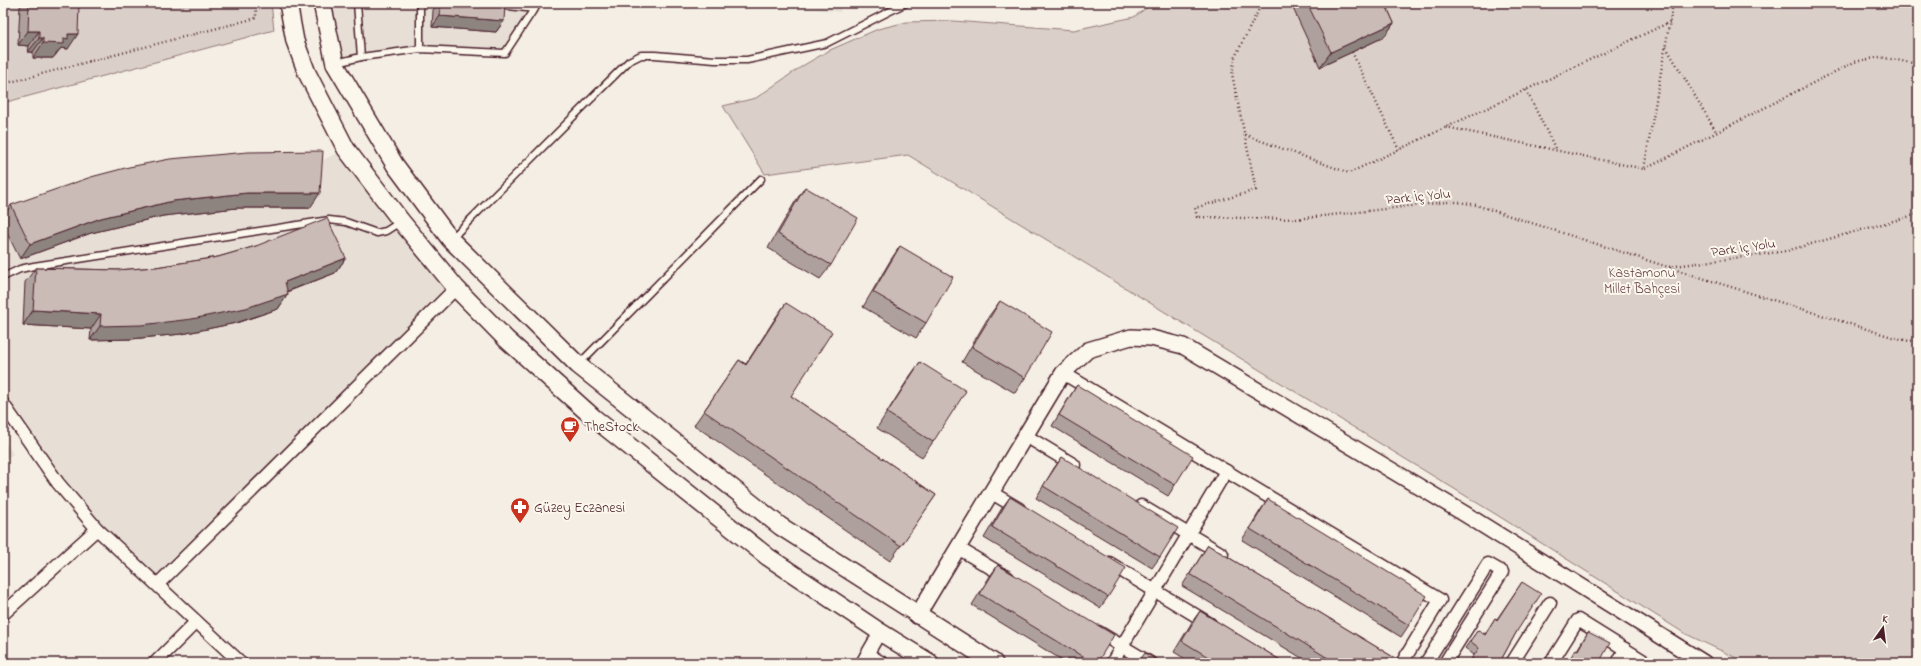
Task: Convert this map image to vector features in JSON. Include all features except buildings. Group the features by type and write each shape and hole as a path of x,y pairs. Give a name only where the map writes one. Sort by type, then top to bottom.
{"main road":[{"path":"288,3 295,40 307,73 346,149 401,221 456,288 506,339 594,418 768,557 880,632 930,663"},
{"path":"322,3 335,64 395,165 450,239 578,365 780,526 917,616 994,663"}],"street":[{"path":"158,584 456,288"},
{"path":"917,616 1063,373 1088,350 1131,337 1151,338 1183,346 1465,514 1704,663"},
{"path":"1063,373 1440,600 1400,661"},
{"path":"3,404 58,483 97,529 158,584 196,622 241,663"},
{"path":"1026,436 1087,473"},
{"path":"1112,663 1226,471"},
{"path":"992,493 1032,517"},
{"path":"1134,501 1235,562"},
{"path":"3,614 97,529"},
{"path":"958,548 1020,585"},
{"path":"1100,558 1221,631"},
{"path":"1426,663 1488,564 1502,572 1445,663"},
{"path":"1512,663 1550,603"},
{"path":"1551,663 1578,620 1647,663"},
{"path":"155,663 196,622"},
{"path":"1088,626 1150,663"},
{"path":"880,632 865,659 882,663"},
{"path":"1618,663 1625,649"}],"lane":[{"path":"356,3 361,57"},
{"path":"420,3 420,49"},
{"path":"450,239 629,61 641,55 715,60 754,58 827,43 906,3"},
{"path":"488,4 536,6"},
{"path":"335,64 361,57 420,49 506,53 536,6"},
{"path":"578,365 761,179"},
{"path":"3,277 20,269 34,266 329,220 346,222 377,233 386,231 401,221"}],"path":[{"path":"3,84 256,18 256,3"},
{"name":"Park İç Yolu","path":"1262,3 1235,57 1232,74 1256,190 1195,208 1197,217 1296,219 1447,202 1459,202 1476,206 1668,267 1786,251 1918,214"},
{"path":"1644,169 1673,3"},
{"path":"1899,3 1918,6"},
{"path":"1245,135 1349,173 1670,22"},
{"path":"1665,47 1717,132"},
{"path":"1352,52 1398,150"},
{"path":"1446,127 1644,169 1854,62 1880,57 1918,64"},
{"path":"1526,90 1556,150"},
{"path":"1668,267 1892,338 1909,341 1918,340"}],"shaded area":[{"path":"322,3 538,3 505,53 420,49 335,64"},
{"path":"769,3 841,3 840,12"},
{"path":"346,149 456,288 158,584 97,529 3,404 3,219 312,165"},
{"path":"3,439 13,454 3,461"}],"green space":[{"path":"3,3 271,3 274,30 3,103"},
{"name":"Kastamonu Millet Bahçesi","path":"1153,3 1918,3 1918,663 1747,663 1684,633 1497,515 908,155 765,174 723,106 756,98 804,65 830,50 878,29 907,22 953,21 1074,30 1134,17"}],"place":[{"name":"TheStock","path":"570,443"},
{"name":"Güzey Eczanesi","path":"520,524"}]}
